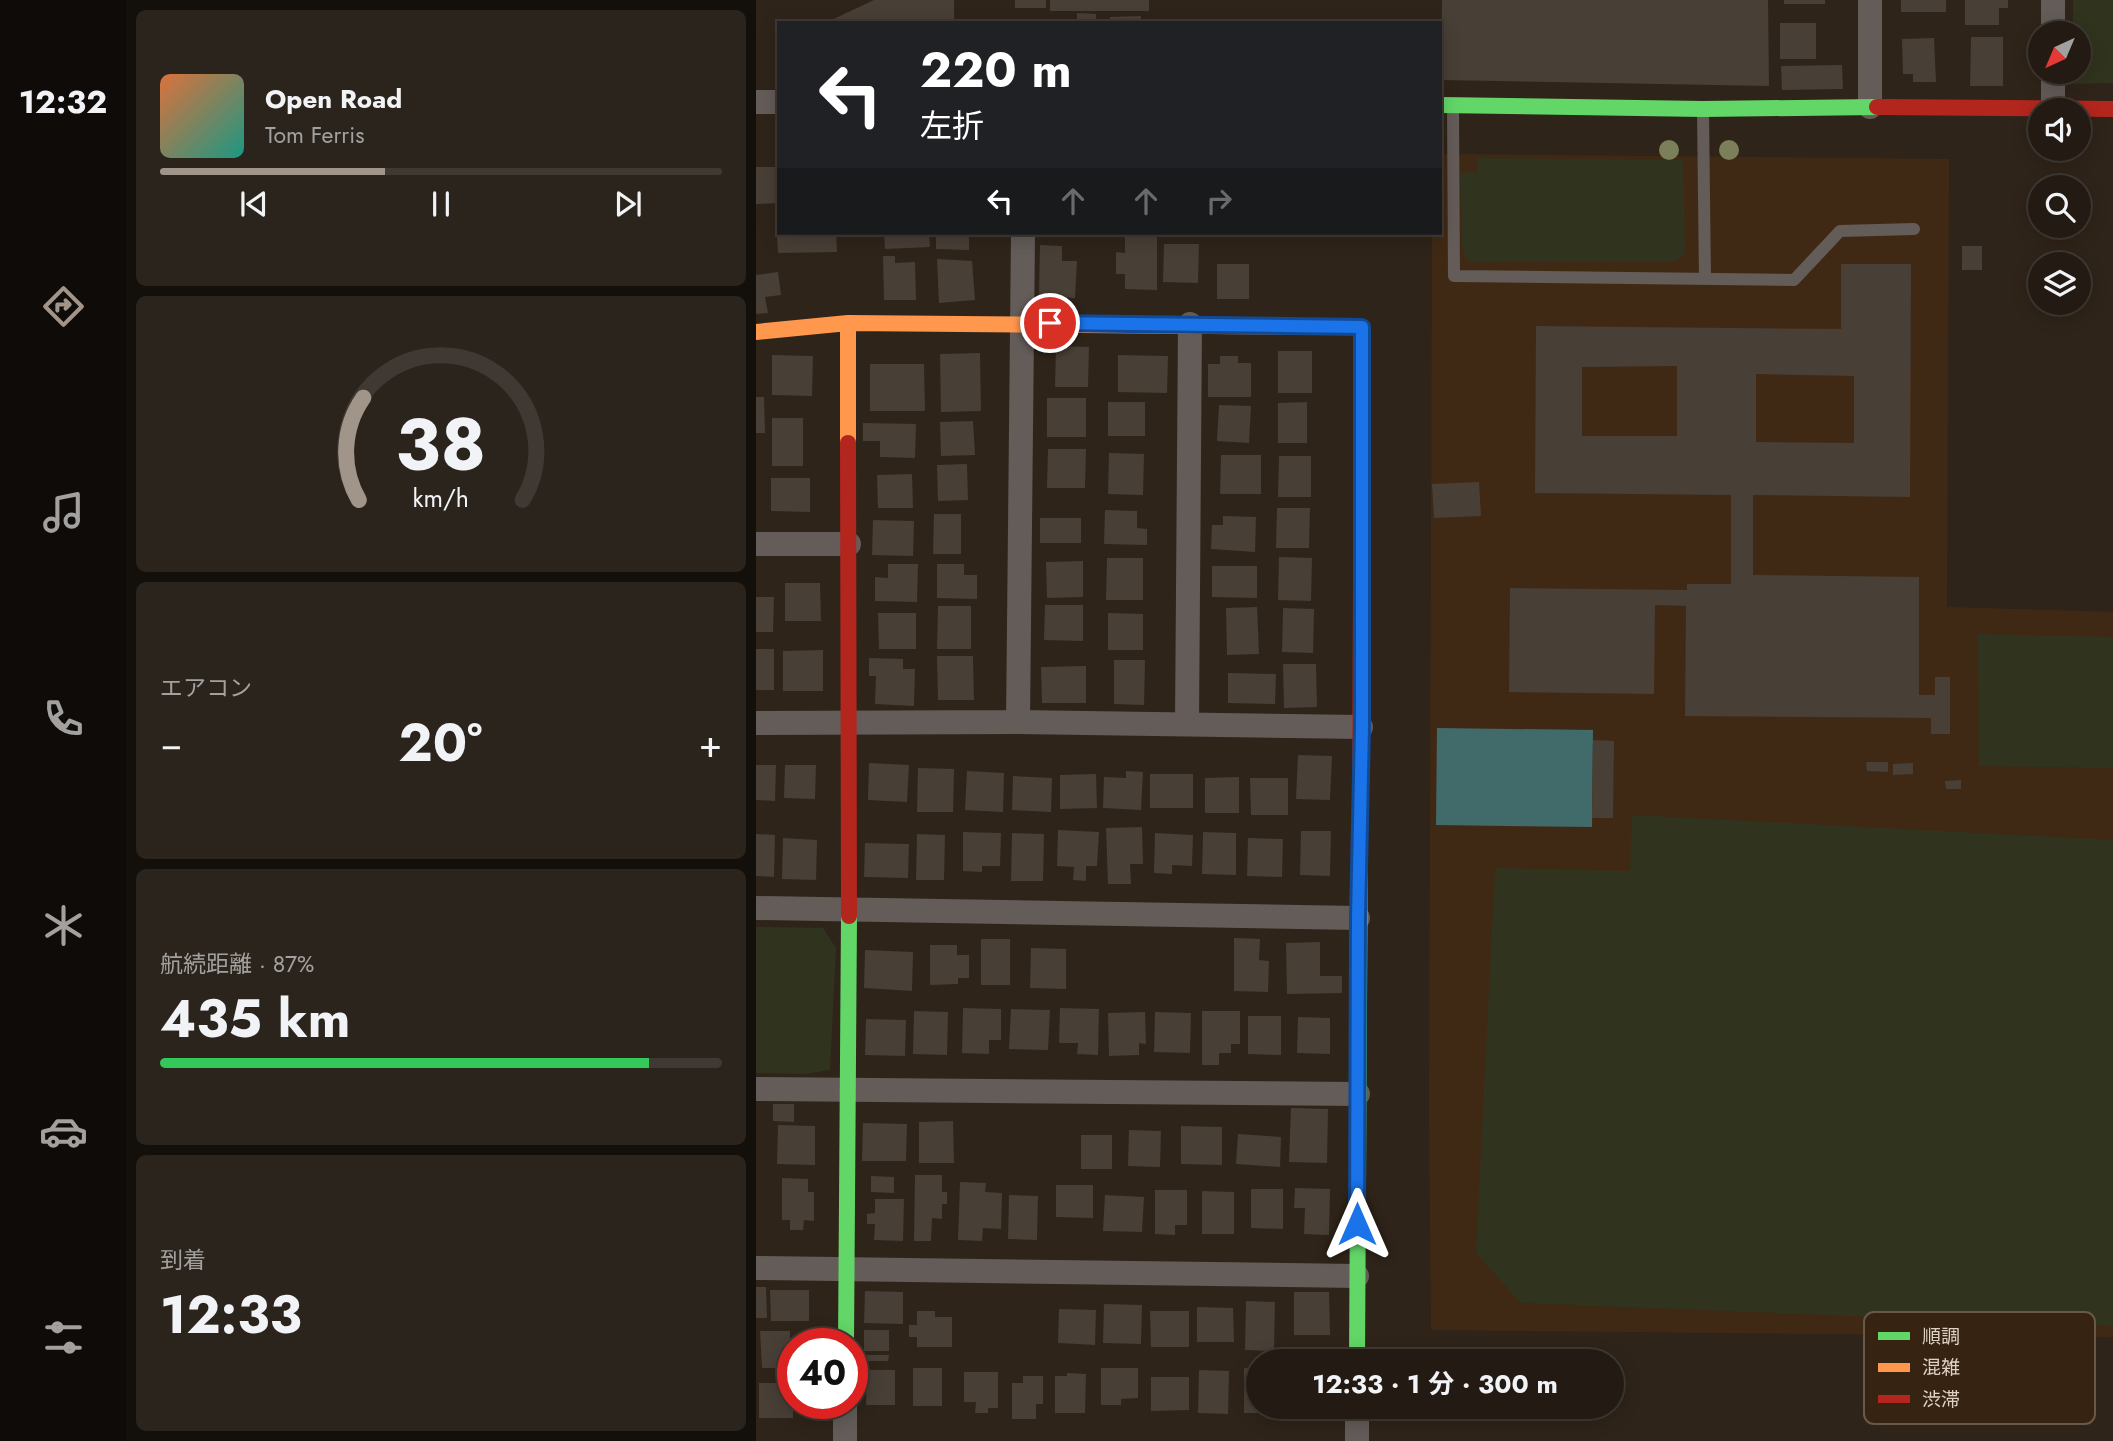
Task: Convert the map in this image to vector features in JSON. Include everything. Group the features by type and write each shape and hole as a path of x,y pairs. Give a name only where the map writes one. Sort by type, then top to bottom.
{"street":[{"path":"1870,0 1870,107"},
{"path":"2053,0 2053,21"},
{"path":"756,102 777,102"},
{"path":"1446,105 1703,109 2028,108"},
{"path":"2091,109 2113,109"},
{"path":"1018,722 1023,235"},
{"path":"846,1328 849,910 848,323"},
{"path":"756,332 848,323 1362,327 1357,1349"},
{"path":"1187,724 1190,324"},
{"path":"756,544 849,544"},
{"path":"756,723 1018,722 1362,727"},
{"path":"756,908 1358,918"},
{"path":"756,1089 1358,1094"},
{"path":"756,1268 1357,1276"},
{"path":"845,1419 845,1441"},
{"path":"1357,1419 1357,1441"}],"lane":[{"path":"1446,105 1454,276 1794,280 1840,230 1914,229"},
{"path":"1703,109 1705,279"}],"shaded area":[{"path":"1442,154 1949,159 1947,607 2113,612 2113,1337 2095,1337 2095,1312 1864,1312 1864,1334 1431,1330 1429,1113 1432,235 1442,235"}],"green space":[{"path":"2073,0 2113,0 2113,83 2091,84 2091,21 2073,21"},
{"path":"1477,158 1683,160 1685,251 1682,257 1672,262 1469,262 1462,248 1460,173 1478,172"},
{"path":"1978,634 2113,637 2113,768 1979,766"},
{"path":"1632,815 2113,840 2113,1326 2095,1325 2095,1312 1864,1312 1864,1316 1521,1303 1476,1253 1495,868 1630,871"},
{"path":"756,927 823,928 836,948 830,1070 805,1074 756,1073"}],"water":[{"path":"1437,728 1593,730 1592,827 1436,825"}],"building":[{"path":"874,0 954,0 954,21 829,21"},
{"path":"1015,0 1046,0 1046,8 1015,8"},
{"path":"1050,0 1149,0 1149,11 1050,11"},
{"path":"1442,0 1768,0 1769,86 1442,80"},
{"path":"1784,0 1825,0 1825,4 1784,4"},
{"path":"1901,0 1946,0 1946,12 1901,12"},
{"path":"1965,0 2008,0 2008,8 1999,8 1999,25 1965,25"},
{"path":"1077,13 1096,14 1096,21 1064,21 1077,20"},
{"path":"1141,16 1141,21 1110,21 1110,17"},
{"path":"1780,23 1816,23 1816,59 1780,59"},
{"path":"1971,37 2003,37 2003,86 1970,86"},
{"path":"1934,38 1936,82 1913,82 1913,74 1903,74 1902,39"},
{"path":"1842,65 1843,89 1782,90 1781,66"},
{"path":"756,167 777,167 777,203 756,204"},
{"path":"777,235 836,235 837,252 778,253"},
{"path":"884,235 929,235 930,247 885,249"},
{"path":"936,235 969,235 969,250 936,249"},
{"path":"1125,236 1157,236 1157,290 1125,289 1125,274 1116,274 1116,252 1125,253"},
{"path":"1164,244 1199,244 1198,283 1163,282"},
{"path":"1040,245 1062,246 1062,261 1077,261 1075,298 1039,296"},
{"path":"1962,246 1982,246 1982,270 1962,270"},
{"path":"883,256 895,256 895,263 915,262 916,300 884,300"},
{"path":"937,259 972,261 975,300 939,303"},
{"path":"1217,264 1249,264 1249,299 1217,299"},
{"path":"1841,264 1911,264 1910,497 1753,495 1753,575 1919,577 1919,695 1935,695 1935,677 1950,677 1950,734 1931,734 1931,718 1685,716 1686,606 1655,605 1654,694 1509,692 1510,588 1687,590 1687,584 1731,584 1731,495 1535,493 1536,326 1841,329","holes":["1677,366 1677,436 1582,436 1582,367","1756,374 1854,376 1854,443 1756,442"]},
{"path":"778,272 781,295 765,297 768,313 756,314 756,275"},
{"path":"1056,346 1089,347 1088,387 1055,387"},
{"path":"1278,351 1312,351 1312,393 1278,393"},
{"path":"980,353 981,411 941,412 940,354"},
{"path":"772,355 813,356 812,396 772,395"},
{"path":"1118,355 1168,356 1167,393 1118,392"},
{"path":"1220,356 1238,356 1238,363 1251,363 1251,397 1208,397 1208,364 1220,364"},
{"path":"870,364 924,364 925,411 870,411"},
{"path":"756,397 764,397 765,433 756,433"},
{"path":"1047,398 1086,398 1086,437 1047,437"},
{"path":"1108,402 1145,402 1145,436 1108,436"},
{"path":"1307,402 1307,443 1278,443 1278,403"},
{"path":"1219,405 1251,406 1249,443 1217,441"},
{"path":"772,418 803,418 803,466 772,466"},
{"path":"973,421 975,455 941,456 940,422"},
{"path":"863,423 916,424 915,458 880,457 880,441 863,441"},
{"path":"1048,449 1086,449 1085,488 1047,488"},
{"path":"1109,453 1144,454 1143,495 1108,494"},
{"path":"1221,455 1261,455 1261,494 1220,494"},
{"path":"1279,456 1311,456 1311,497 1278,497"},
{"path":"967,464 968,500 938,501 937,465"},
{"path":"912,474 913,508 878,508 877,475"},
{"path":"771,478 810,478 810,512 771,511"},
{"path":"1479,482 1481,516 1434,518 1432,484"},
{"path":"1277,508 1310,508 1309,548 1276,548"},
{"path":"1105,510 1137,511 1137,528 1147,529 1147,545 1104,544"},
{"path":"934,514 961,514 961,554 933,554"},
{"path":"1223,516 1256,517 1255,552 1211,549 1212,525 1223,525"},
{"path":"1040,518 1081,518 1081,543 1040,543"},
{"path":"873,520 914,521 913,556 872,555"},
{"path":"1279,557 1312,558 1311,601 1278,600"},
{"path":"1107,558 1143,558 1143,600 1106,600"},
{"path":"1083,561 1083,597 1047,598 1046,562"},
{"path":"888,564 918,564 917,602 875,601 875,577 888,578"},
{"path":"937,564 964,564 964,575 977,575 977,599 937,598"},
{"path":"1212,566 1257,566 1257,598 1212,597"},
{"path":"785,583 820,583 821,621 785,621"},
{"path":"756,597 774,597 773,632 756,632"},
{"path":"1045,605 1083,605 1083,641 1044,640"},
{"path":"938,606 971,606 971,649 937,649"},
{"path":"1257,607 1259,654 1227,655 1226,608"},
{"path":"1283,608 1314,609 1313,653 1282,652"},
{"path":"878,613 916,613 916,649 879,649"},
{"path":"1108,613 1143,614 1143,650 1108,650"},
{"path":"756,649 774,649 774,690 756,690"},
{"path":"823,650 823,691 783,691 783,651"},
{"path":"937,656 973,656 974,700 938,700"},
{"path":"869,658 903,659 903,669 915,669 914,706 875,704 876,676 869,676"},
{"path":"1114,660 1145,660 1144,705 1114,704"},
{"path":"1283,664 1316,664 1317,707 1284,708"},
{"path":"1086,666 1086,703 1042,703 1041,667"},
{"path":"1228,673 1276,674 1275,704 1228,703"},
{"path":"1593,740 1614,741 1613,818 1592,818"},
{"path":"1298,755 1332,756 1330,800 1296,799"},
{"path":"1866,762 1888,762 1888,772 1867,771"},
{"path":"869,763 909,765 907,802 868,800"},
{"path":"1913,763 1913,774 1893,775 1893,764"},
{"path":"756,765 776,765 775,801 756,800"},
{"path":"785,765 816,765 815,799 784,798"},
{"path":"918,768 954,769 953,812 917,812"},
{"path":"967,771 1004,773 1003,812 965,810"},
{"path":"1126,771 1143,772 1141,810 1103,808 1104,777 1126,778"},
{"path":"1096,774 1097,808 1060,809 1060,775"},
{"path":"1150,774 1193,774 1193,808 1150,808"},
{"path":"1013,776 1052,778 1051,812 1012,810"},
{"path":"1239,777 1239,813 1205,813 1205,778"},
{"path":"1250,778 1288,778 1288,815 1251,815"},
{"path":"1961,780 1961,789 1946,789 1945,781"},
{"path":"1142,827 1143,864 1130,864 1131,884 1108,884 1106,828"},
{"path":"1058,830 1099,832 1097,866 1086,866 1086,881 1073,880 1074,867 1057,866"},
{"path":"1301,831 1331,831 1330,876 1300,875"},
{"path":"963,832 1001,833 1000,866 982,866 982,872 963,871"},
{"path":"1203,832 1236,833 1236,875 1202,874"},
{"path":"1012,833 1044,834 1043,881 1011,881"},
{"path":"1155,833 1193,835 1192,866 1172,865 1172,874 1154,873"},
{"path":"756,834 775,835 774,877 756,876"},
{"path":"917,834 945,835 944,880 916,880"},
{"path":"783,838 817,840 816,880 782,879"},
{"path":"1248,838 1283,839 1282,877 1247,876"},
{"path":"865,843 909,844 908,878 864,877"},
{"path":"1234,938 1260,939 1259,960 1269,961 1268,992 1234,991"},
{"path":"981,939 1010,939 1010,985 981,985"},
{"path":"1320,942 1320,976 1342,976 1342,993 1287,994 1286,943"},
{"path":"930,945 957,945 957,955 969,955 969,978 958,978 958,984 930,985"},
{"path":"1031,948 1066,949 1066,989 1030,988"},
{"path":"865,950 913,952 912,991 864,988"},
{"path":"963,1008 1001,1009 1001,1040 989,1040 989,1054 962,1053"},
{"path":"1060,1008 1099,1009 1098,1055 1077,1054 1078,1043 1059,1043"},
{"path":"1011,1009 1050,1010 1048,1050 1009,1049"},
{"path":"914,1011 948,1012 947,1055 913,1054"},
{"path":"1202,1011 1240,1011 1240,1044 1231,1044 1231,1053 1219,1053 1219,1065 1202,1065"},
{"path":"1145,1012 1146,1044 1139,1043 1139,1055 1109,1056 1108,1013"},
{"path":"1155,1012 1191,1013 1190,1053 1154,1052"},
{"path":"1248,1016 1281,1016 1281,1055 1248,1054"},
{"path":"1298,1017 1330,1018 1330,1054 1297,1053"},
{"path":"866,1019 906,1020 905,1056 865,1055"},
{"path":"773,1104 794,1104 794,1122 773,1121"},
{"path":"1291,1108 1328,1109 1327,1163 1289,1162"},
{"path":"953,1121 954,1163 919,1163 919,1122"},
{"path":"863,1123 907,1124 906,1161 862,1161"},
{"path":"778,1125 815,1126 815,1165 777,1164"},
{"path":"1181,1126 1222,1127 1222,1165 1181,1164"},
{"path":"1129,1130 1161,1131 1160,1167 1128,1166"},
{"path":"1238,1134 1281,1137 1280,1167 1236,1164"},
{"path":"1081,1135 1112,1135 1112,1169 1081,1169"},
{"path":"915,1175 942,1175 942,1192 947,1192 947,1204 942,1204 942,1219 932,1218 931,1241 914,1241"},
{"path":"871,1176 894,1177 894,1193 871,1192"},
{"path":"782,1178 808,1179 808,1192 814,1192 814,1221 804,1220 803,1230 790,1230 790,1220 782,1220"},
{"path":"960,1182 986,1183 985,1192 1002,1193 1001,1229 983,1228 982,1241 958,1240"},
{"path":"1056,1185 1093,1185 1093,1218 1056,1217"},
{"path":"1295,1188 1330,1189 1329,1235 1304,1234 1305,1208 1294,1208"},
{"path":"1251,1189 1283,1189 1283,1229 1251,1228"},
{"path":"1155,1190 1187,1190 1187,1225 1175,1225 1175,1235 1155,1234"},
{"path":"1202,1191 1234,1192 1234,1234 1202,1234"},
{"path":"1009,1195 1038,1196 1037,1240 1008,1239"},
{"path":"1105,1195 1144,1197 1142,1232 1103,1231"},
{"path":"875,1199 904,1199 903,1241 874,1240 875,1224 867,1224 867,1214 875,1213"},
{"path":"756,1287 766,1287 767,1318 756,1318"},
{"path":"770,1290 809,1290 809,1321 771,1321"},
{"path":"865,1291 903,1292 903,1324 864,1323"},
{"path":"1294,1292 1329,1292 1330,1335 1294,1335"},
{"path":"1246,1301 1275,1302 1274,1349 1245,1350"},
{"path":"1104,1304 1142,1305 1141,1344 1103,1343"},
{"path":"1197,1307 1233,1308 1234,1342 1197,1342"},
{"path":"1059,1309 1096,1310 1095,1345 1058,1343"},
{"path":"917,1311 935,1311 935,1317 952,1317 952,1347 917,1347 917,1337 909,1337 909,1325 917,1325"},
{"path":"1150,1311 1189,1311 1189,1347 1151,1347"},
{"path":"868,1330 889,1330 889,1351 868,1351"},
{"path":"760,1331 777,1331 777,1368 762,1368"},
{"path":"868,1355 889,1355 888,1361 868,1361"},
{"path":"913,1368 942,1368 942,1406 913,1406"},
{"path":"1101,1368 1138,1368 1138,1398 1121,1399 1121,1405 1101,1405"},
{"path":"1244,1368 1246,1368 1246,1413"},
{"path":"868,1370 895,1370 895,1405 868,1405"},
{"path":"1199,1370 1229,1371 1228,1414 1198,1413"},
{"path":"964,1372 998,1372 998,1408 988,1408 988,1413 975,1413 976,1402 964,1402"},
{"path":"1067,1373 1086,1374 1085,1413 1055,1413 1055,1376 1067,1376"},
{"path":"1023,1376 1043,1376 1043,1404 1036,1404 1036,1419 1012,1419 1012,1383 1023,1383"},
{"path":"1151,1377 1189,1377 1189,1410 1151,1411"},
{"path":"759,1383 777,1383 777,1418 759,1418"}],"traffic: fast":[{"path":"1442,105 1703,109 1877,107"},
{"path":"1357,1349 1360,830"},
{"path":"846,1328 849,916"}],"traffic: slow":[{"path":"756,332 848,323 1330,327"},
{"path":"848,323 848,443"}],"traffic: jam":[{"path":"1877,107 2113,109"},
{"path":"1330,327 1362,327 1360,830"},
{"path":"848,443 849,916"}],"route":[{"path":"1050,323 1362,327 1362,727 1357,1224"}]}
